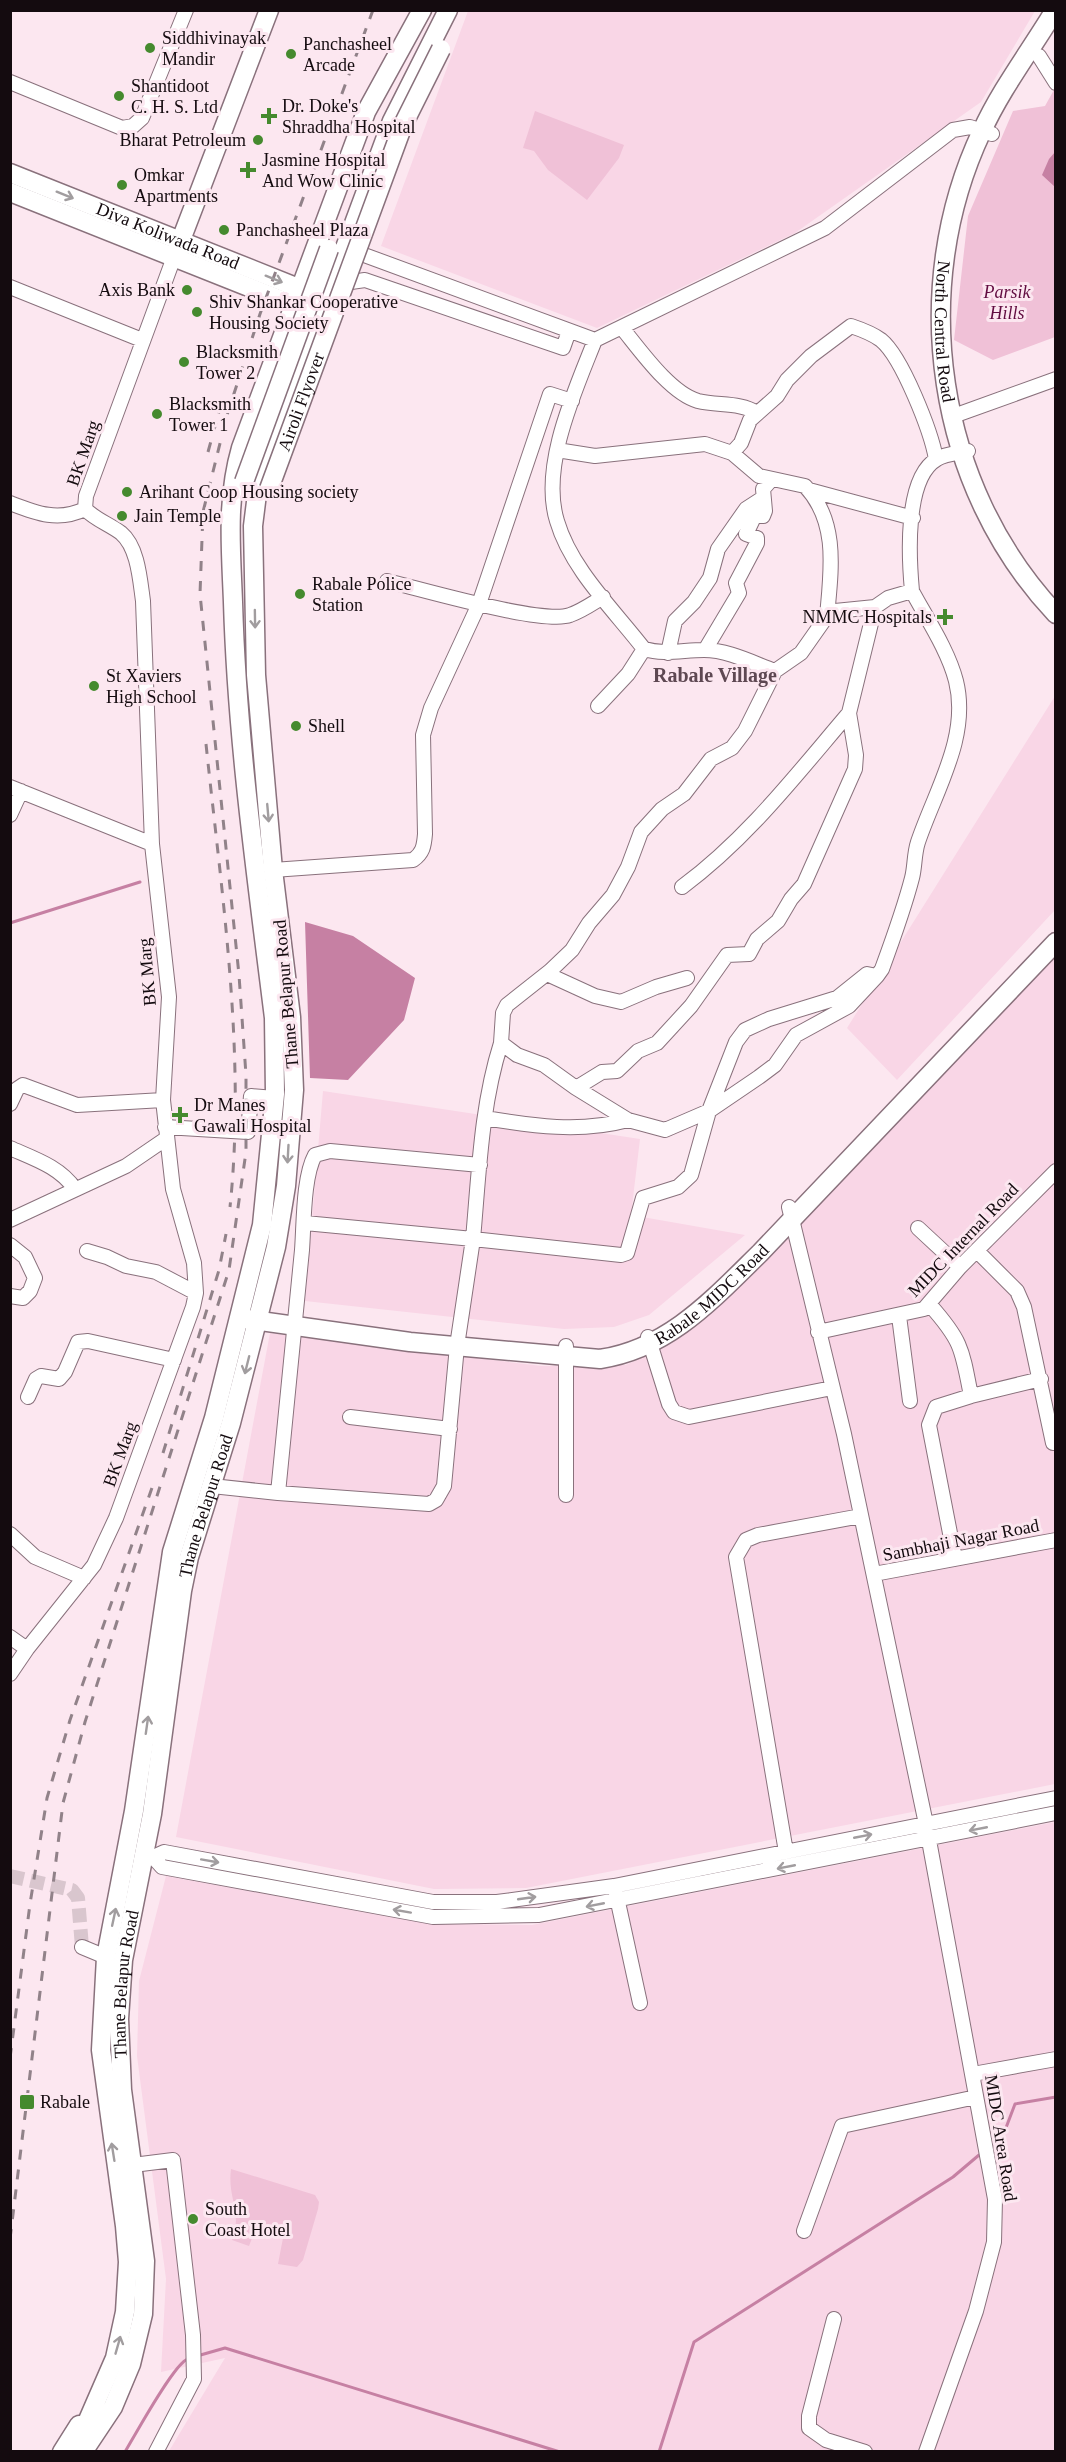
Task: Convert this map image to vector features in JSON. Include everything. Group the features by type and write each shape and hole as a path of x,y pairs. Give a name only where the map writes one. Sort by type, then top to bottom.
{"main road":[{"path":"177,249 269,10"},
{"path":"231,560 228,524 236,467 375,93 424,10"},
{"name":"Airoli Flyover","path":"231,560 244,482 378,116 418,39 424,10"},
{"path":"254,560 253,526 261,475 320,315 327,290 396,112 449,10"},
{"name":"Airoli Flyover","path":"254,560 269,489 403,125 441,50 449,10"},
{"name":"North Central Road","path":"1055,10 987,132 956,204 945,252 940,303 945,378 964,451 992,530 1032,590 1056,614"},
{"name":"North Central Road","path":"1056,31 987,132 955,249 951,279 949,338 964,451 1008,543 1036,584 1056,605"},
{"name":"Diva Koliwada Road","path":"10,173 177,249"},
{"name":"Diva Koliwada Road","path":"10,192 177,249 298,297 320,315"},
{"name":"Diva Koliwada Road","path":"298,297 327,290"},
{"name":"Thane Belapur Road","path":"84,2446 138,2344 143,2314 145,2261 122,2090 119,2019 123,1960 149,1856 182,1591 189,1557 212,1486 250,1315 275,1098 274,1018 236,677 231,560"},
{"name":"Thane Belapur Road","path":"105,2403 125,2312 128,2262 101,2050 106,1958 134,1811 172,1552 281,1218 294,1090 291,1017 273,870 256,675 254,560"},
{"name":"Rabale MIDC Road","path":"1010,985 1056,929"},
{"name":"Rabale MIDC Road","path":"250,1315 458,1341 566,1351 616,1347 649,1340 706,1299 1010,985 1056,942"},
{"path":"62,2451 105,2403"}],"street":[{"path":"10,82 122,128 133,126 142,118 186,10"},
{"path":"1039,56 1056,83"},
{"path":"327,290 339,282 365,280 563,348 595,340 622,328 825,228 952,130 970,127 987,132"},
{"name":"BK Marg","path":"10,1674 84,1578 116,1518 196,1293 194,1263 173,1189 163,1100 169,997 152,844 143,601 138,568 128,540 120,532 93,518 85,509 86,496 177,249"},
{"path":"356,252 595,340"},
{"path":"10,287 142,340"},
{"path":"732,453 741,443 747,426 757,413 777,396 788,380 811,356 847,327 854,327 881,340 899,365 932,438 936,459"},
{"path":"622,328 666,379 684,393 696,400 742,407 757,413"},
{"path":"563,348 569,331"},
{"path":"595,340 572,401 553,469 556,519 575,557 644,650 668,653 705,650 775,671"},
{"path":"959,414 1056,379"},
{"path":"273,870 413,860 419,856 424,847 426,834 423,735 430,708 478,604 550,394 572,401"},
{"path":"557,450 595,456 705,444 732,453 752,471 771,480 796,482 809,490 913,518"},
{"path":"501,1043 517,1055 544,1065 627,1120 665,1130 709,1111 775,1065 796,1035 849,1006 878,976 902,914 918,844 944,781 958,724 956,682 950,663 912,591 909,544 915,495 920,481 936,459 964,451"},
{"path":"705,650 739,593 736,583 757,543 757,538 747,534 748,527 755,515 763,516 765,484 771,480"},
{"path":"212,1486 429,1504 436,1500 444,1486 458,1341 473,1239 485,1118 501,1043 504,1013 507,1005 547,974 572,950 589,923 613,895 628,867 641,832 662,809 684,794 711,759 732,748 745,731 775,671 801,653 818,632 827,616 831,543 825,522 809,490"},
{"path":"668,653 675,621 694,602 710,578 718,549 746,509 763,498"},
{"path":"10,503 36,513 55,517 70,516 85,509"},
{"path":"387,580 478,604 556,618 570,616 603,597"},
{"path":"827,616 842,609 875,607 888,598 912,591"},
{"path":"576,1088 602,1072 617,1071 638,1051 657,1043 669,1032 727,955 749,954 757,939 778,921 791,899 804,884 855,769 856,755 849,713 875,607"},
{"path":"598,706 616,688 644,650"},
{"path":"682,888 756,823 849,713"},
{"path":"10,815 16,789 152,844"},
{"path":"547,974 585,993 621,1002 656,987 687,978"},
{"path":"304,1223 621,1255 627,1253 644,1198 678,1187 691,1175 709,1111 736,1042 745,1030 769,1019 837,998 867,974 878,976"},
{"path":"10,1104 17,1089 23,1085 77,1105 163,1100"},
{"path":"10,1220 126,1166 166,1133 248,1132 251,1096 275,1098"},
{"path":"485,1118 536,1126 581,1128 605,1126 627,1120"},
{"path":"10,1148 55,1168 75,1189"},
{"path":"278,1493 304,1223 310,1170 315,1155 320,1152 480,1165"},
{"name":"MIDC Internal Road","path":"818,1332 918,1312 930,1305 960,1267 1056,1171"},
{"name":"MIDC Area Road","path":"790,1212 874,1574 929,1838 995,2199 994,2242 976,2311 926,2451"},
{"path":"918,1228 960,1267"},
{"path":"10,1245 25,1257 35,1278 26,1296 23,1298 10,1296"},
{"path":"87,1251 126,1266 156,1272 196,1293"},
{"path":"977,1251 1017,1291 1024,1307 1053,1443"},
{"path":"930,1305 956,1336 962,1348 971,1396"},
{"path":"899,1316 910,1401"},
{"path":"649,1340 669,1404 680,1416 689,1417 832,1388"},
{"path":"28,1397 36,1379 41,1376 59,1379 65,1372 78,1342 88,1341 174,1359"},
{"path":"566,1351 566,1495"},
{"path":"955,1559 929,1425 936,1407 1041,1379"},
{"path":"350,1417 450,1429"},
{"path":"786,1852 736,1557 746,1540 758,1535 861,1516"},
{"path":"10,1534 35,1557 84,1578"},
{"name":"Sambhaji Nagar Road","path":"874,1574 1056,1540"},
{"path":"10,1637 27,1649"},
{"path":"149,1856 164,1852 433,1902 497,1902 614,1886 1001,1809 1055,1806"},
{"path":"149,1856 162,1867 433,1917 539,1916 1003,1823 1055,1806"},
{"path":"1001,1809 1003,1823"},
{"path":"614,1886 640,2003"},
{"path":"375,1906 378,1892"},
{"path":"497,1902 497,1917"},
{"path":"82,1947 106,1958"},
{"path":"973,2074 1056,2060"},
{"path":"804,2231 842,2126 976,2097"},
{"path":"133,2164 173,2160 193,2335 194,2379 156,2451"},
{"path":"834,2319 809,2416 809,2428 826,2440 865,2451"}],"shaded area":[{"path":"468,11 1035,11 981,102 795,233 597,328 381,246"},
{"path":"1055,152 1055,187 1042,175"},
{"path":"1055,696 1055,910 897,1080 847,1028"},
{"path":"305,922 353,936 415,978 404,1020 348,1080 310,1078"},
{"path":"1055,953 1055,1784 526,1888 434,1889 176,1837 270,1333 542,1366 626,1365 672,1343 718,1301"},
{"path":"323,1091 640,1139 631,1215 745,1235 649,1315 614,1327 564,1329 305,1301"},
{"path":"1055,1822 1055,2451 169,2451 225,2358 161,2372 166,2279 137,2056 139,1981 166,1876 428,1924 532,1925"}],"green space":[{"name":"Parsik Hills","path":"1055,88 1055,337 993,360 954,340 968,216 1013,111 1045,106"},
{"path":"535,111 624,145 619,158 587,200 548,170 534,151 523,148"},
{"path":"231,2169 315,2195 319,2202 318,2209 303,2260 297,2267 278,2264 283,2238 256,2228 249,2246 232,2240 236,2222 230,2179"}],"waterway":[{"path":"10,923 140,882"},
{"path":"993,2142 1004,2133 1015,2104 1056,2097"},
{"path":"659,2452 694,2342 953,2177 979,2155"},
{"path":"197,2356 225,2348 560,2452"},
{"path":"125,2452 165,2385 174,2372 188,2359"}],"tunnel":[{"path":"10,1876 72,1890 78,1898 82,1947"}],"railway":[{"path":"10,2239 63,1803 85,1722 229,1270 246,1152 246,1075 239,975 200,594 203,512 227,415 260,314 373,10"},
{"path":"208,452 223,397"},
{"path":"206,744 225,917 234,1034 234,1149 230,1207"},
{"path":"163,1453 219,1270 226,1234"},
{"path":"10,2058 30,1904 47,1798 70,1720 153,1485"}],"place":[{"name":"Siddhivinayak Mandir","path":"150,48"},
{"name":"Panchasheel Arcade","path":"291,54"},
{"name":"Shantidoot C. H. S. Ltd","path":"119,96"},
{"name":"Dr. Doke's Shraddha Hospital","path":"269,116"},
{"name":"Bharat Petroleum","path":"258,140"},
{"name":"Jasmine Hospital And Wow Clinic","path":"248,170"},
{"name":"Omkar Apartments","path":"122,185"},
{"name":"Panchasheel Plaza","path":"224,230"},
{"name":"Axis Bank","path":"187,290"},
{"name":"Shiv Shankar Cooperative Housing Society","path":"197,312"},
{"name":"Blacksmith Tower 2","path":"184,362"},
{"name":"Blacksmith Tower 1","path":"157,414"},
{"name":"Arihant Coop Housing society","path":"127,492"},
{"name":"Jain Temple","path":"122,516"},
{"name":"Rabale Police Station","path":"300,594"},
{"name":"NMMC Hospitals","path":"945,617"},
{"name":"St Xaviers High School","path":"94,686"},
{"name":"Shell","path":"296,726"},
{"name":"Dr Manes Gawali Hospital","path":"180,1115"},
{"name":"Rabale","path":"27,2102"},
{"name":"South Coast Hotel","path":"193,2219"}],"district":[{"name":"Rabale Village","path":"715,675"}]}
